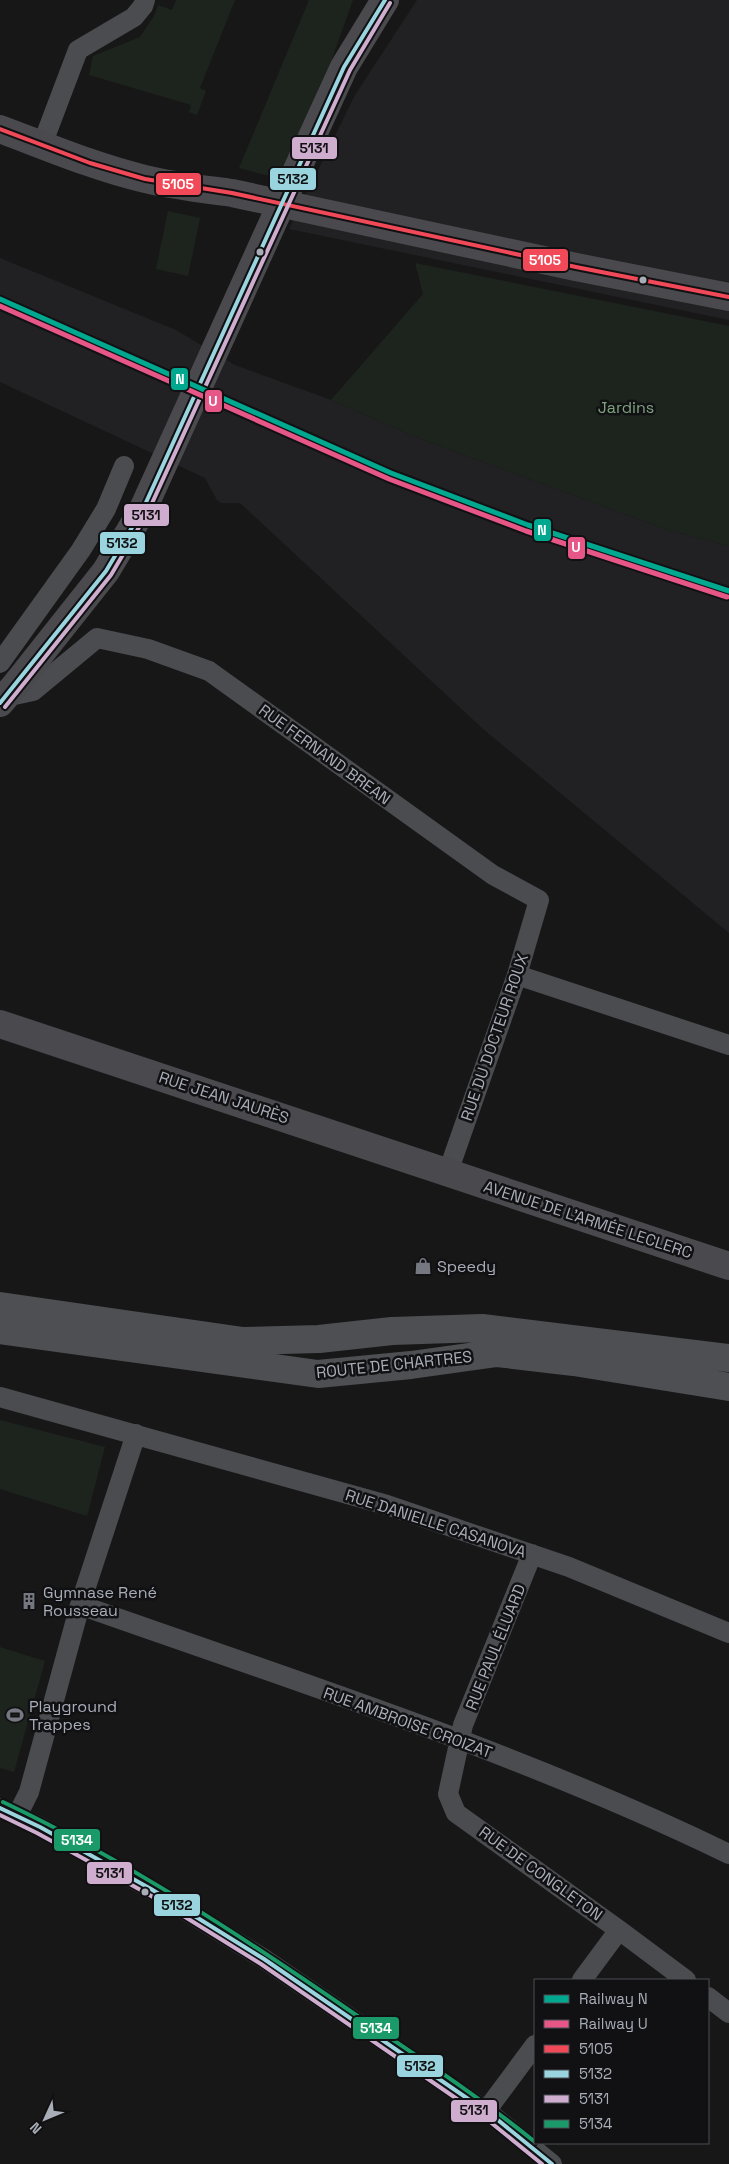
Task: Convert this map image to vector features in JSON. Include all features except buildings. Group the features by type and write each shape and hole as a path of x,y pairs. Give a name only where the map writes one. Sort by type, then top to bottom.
{"main road":[{"name":"ROUTE DE CHARTRES","path":"0,1306 243,1341 319,1339 392,1331 482,1328 729,1358"},
{"name":"ROUTE DE CHARTRES","path":"0,1330 318,1374 497,1354 574,1362 729,1387"},
{"path":"574,1362 593,1379 729,1404"}],"street":[{"path":"42,145 78,50 134,17 143,6 145,0"},
{"path":"344,68 365,0"},
{"path":"5,687 106,571 143,509 344,68 385,0"},
{"path":"0,129 90,163 146,179 184,187 232,193 576,267 729,297"},
{"path":"5,687 106,509 124,466"},
{"name":"RUE FERNAND BREAN","path":"5,687 33,691 97,638 148,649 209,671 492,875 539,900"},
{"name":"RUE DU DOCTEUR ROUX","path":"448,1172 517,975 539,900"},
{"path":"517,975 729,1045"},
{"name":"RUE JEAN JAURÈS","path":"0,1024 448,1172"},
{"name":"AVENUE DE L'ARMÉE LECLERC","path":"448,1172 729,1266"},
{"name":"RUE DANIELLE CASANOVA","path":"0,1397 387,1505 568,1567 729,1633"},
{"path":"7,1811 21,1808 29,1792 80,1605 136,1434"},
{"name":"RUE PAUL ÉLUARD","path":"461,1740 463,1725 532,1554"},
{"name":"RUE AMBROISE CROIZAT","path":"80,1605 461,1740 570,1783 729,1854"},
{"name":"RUE DE CONGLETON","path":"461,1740 448,1794 456,1813 685,1979"},
{"path":"7,1811 151,1890 264,1959 486,2111 552,2164"},
{"path":"583,1979 619,1930"},
{"path":"709,1998 729,2013"},
{"path":"486,2111 534,2046"}],"shaded area":[{"path":"417,0 729,0 729,320 289,229 355,95"},
{"path":"0,258 176,330 235,365 331,400 416,437 668,530 729,546 729,933 483,729 240,503 221,503 217,500 205,478 0,382"}],"green space":[{"path":"176,0 235,0 200,88 206,91 197,115 189,112 191,105 89,75 93,56 140,37 154,16 158,5 172,10"},
{"path":"309,0 353,0 324,81 277,178 239,168"},
{"path":"168,211 200,218 188,276 156,269"},
{"name":"Jardins","path":"415,263 729,326 729,546 668,530 416,437 331,400 423,294"},
{"path":"0,1420 105,1447 87,1516 0,1489"},
{"name":"Playground Trappes","path":"0,1647 45,1661 14,1772 0,1768"}],"rail line":[{"name":"N","path":"0,299 391,473 528,525 729,591"},
{"name":"U","path":"0,306 389,479 526,531 727,597"}],"transit line":[{"name":"5132","path":"0,703 106,571 143,509 344,67 385,0"},
{"name":"5131","path":"5,707 111,575 148,512 350,70 390,3"},
{"name":"5105","path":"0,129 90,163 145,179 232,193 576,267 729,297"},
{"name":"5134","path":"3,1802 95,1849 184,1901 447,2077 534,2141"},
{"name":"5132","path":"0,1808 40,1827 151,1889 264,1959 493,2116 552,2164"},
{"name":"5131","path":"0,1815 37,1833 148,1894 261,1964 489,2121 542,2164"}],"place":[{"name":"Speedy","path":"423,1266"},
{"name":"Gymnase René Rousseau","path":"29,1601"},
{"name":"Playground Trappes","path":"15,1715"}]}
